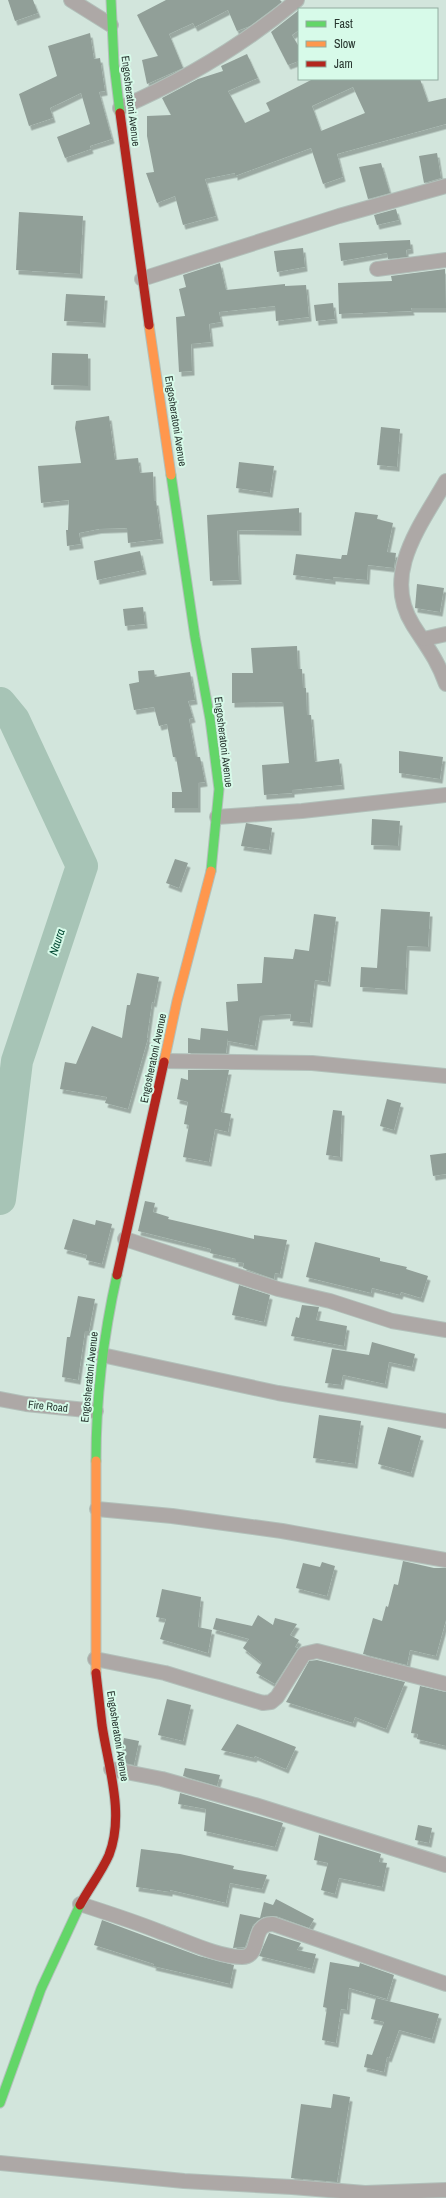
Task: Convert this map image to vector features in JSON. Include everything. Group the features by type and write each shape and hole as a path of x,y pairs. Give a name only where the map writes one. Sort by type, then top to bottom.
{"street":[{"path":"71,0 111,25"},
{"name":"Engosheratoni Avenue","path":"0,2103 35,2002 80,1904 106,1860 114,1834 115,1803 111,1769 102,1724 95,1659 97,1510 96,1410 102,1355 125,1239 177,1001 208,887 219,789 210,720 142,279 120,108 111,25 111,0"},
{"path":"120,108 162,90 239,46 297,0"},
{"path":"142,279 339,216 446,186"},
{"path":"377,269 446,260"},
{"path":"446,481 415,534 406,555 401,574 401,588 413,625 424,638 439,664 446,684"},
{"path":"424,638 446,634"},
{"path":"217,817 302,811 446,795"},
{"path":"164,1061 312,1063 446,1076"},
{"path":"125,1239 278,1289 330,1301 392,1321 446,1330"},
{"path":"102,1355 278,1393 446,1421"},
{"name":"Fire Road","path":"0,1399 26,1404 96,1410"},
{"path":"97,1510 172,1516 282,1531 446,1560"},
{"path":"95,1659 165,1673 263,1703 271,1702 277,1698 304,1654 310,1651 317,1651 446,1684"},
{"path":"111,1769 162,1780 256,1805 446,1865"},
{"path":"80,1904 192,1944 227,1955 243,1957 250,1955 254,1950 256,1937 260,1928 267,1924 273,1924 446,1984"},
{"path":"0,2163 184,2182 292,2187 365,2193 446,2190"}],"building":[{"path":"8,0 33,0 38,13 15,21"},
{"path":"166,0 280,0 282,2 250,26 237,31 228,10 195,27 193,23 169,34 183,68 147,84 142,60 158,56 137,15"},
{"path":"298,11 298,31 292,35 298,45 298,61 288,65 271,32"},
{"path":"90,33 94,59 100,58 105,91 99,92 112,139 90,146 91,149 65,158 57,137 90,124 81,93 50,108 53,118 29,126 19,94 57,76 48,46"},
{"path":"247,54 258,78 228,91 245,123 270,111 266,103 311,80 420,80 428,102 446,98 446,124 337,154 343,177 323,184 311,148 235,176 235,173 205,179 216,216 183,225 175,196 157,203 146,173 154,172 147,136 147,116 171,115 162,98 198,79 223,71 221,66","holes":["353,87 365,113 321,131 312,106"]},
{"path":"437,153 441,178 424,183 419,156"},
{"path":"381,163 390,193 368,199 359,167"},
{"path":"396,209 399,220 377,225 374,215"},
{"path":"19,212 83,216 80,274 16,270"},
{"path":"410,240 411,249 406,250 407,257 388,259 387,253 341,261 339,243"},
{"path":"303,248 305,267 277,272 274,251"},
{"path":"220,263 226,290 285,284 285,286 306,285 309,317 276,321 275,306 219,312 221,322 209,324 211,342 191,344 192,371 179,372 176,317 185,316 179,289 186,287 183,275"},
{"path":"445,269 446,308 411,308 412,311 339,314 338,283 392,281 391,276"},
{"path":"66,294 105,296 103,323 64,321"},
{"path":"333,303 335,319 316,321 314,305"},
{"path":"52,353 88,354 88,386 51,385"},
{"path":"109,416 115,460 138,458 140,473 153,472 154,501 156,501 161,539 128,543 127,528 99,529 79,533 81,544 67,546 66,530 68,530 69,500 41,503 38,466 81,463 75,428 76,421"},
{"path":"381,427 400,429 397,467 377,465"},
{"path":"239,462 274,466 270,493 236,488"},
{"path":"299,508 299,531 237,530 239,580 210,581 207,515"},
{"path":"355,512 378,515 377,519 393,523 387,552 396,553 394,568 368,565 367,580 333,577 333,580 293,575 296,554 341,559 342,555 347,555"},
{"path":"140,551 144,570 97,580 94,561"},
{"path":"417,584 444,588 440,612 415,608"},
{"path":"143,607 145,624 125,626 123,609"},
{"path":"297,646 298,669 302,669 303,688 306,688 307,715 311,715 315,762 339,759 342,785 292,790 292,793 264,795 262,765 289,763 283,702 232,703 232,673 253,673 251,648"},
{"path":"154,670 155,677 190,672 195,700 188,701 193,718 189,719 196,757 200,757 205,782 198,783 198,808 172,808 172,792 182,792 176,757 173,757 167,724 159,726 154,707 134,710 129,684 139,682 138,671"},
{"path":"399,751 443,757 440,779 399,773"},
{"path":"372,819 400,821 398,846 371,845"},
{"path":"246,823 272,828 269,850 241,846"},
{"path":"175,859 188,863 179,888 166,883"},
{"path":"381,909 430,912 428,947 407,946 405,990 360,987 361,967 377,968"},
{"path":"314,914 336,917 328,982 315,980 310,1023 290,1021 291,1014 260,1016 255,1046 228,1041 228,1038 226,1053 188,1053 188,1038 200,1040 201,1028 228,1031 226,1002 238,1001 237,984 262,983 264,957 293,959 295,949 309,951"},
{"path":"137,973 159,977 154,1003 152,1002 148,1038 128,1109 105,1103 107,1097 60,1089 65,1062 76,1064 92,1026 122,1038 127,1005 130,1005"},
{"path":"188,1070 229,1070 221,1112 231,1114 228,1132 215,1129 209,1162 183,1157 189,1125 184,1124 188,1102 177,1099 181,1078 188,1080"},
{"path":"387,1099 401,1103 394,1130 380,1126"},
{"path":"333,1110 342,1111 340,1157 326,1155"},
{"path":"446,1153 446,1174 433,1176 430,1155"},
{"path":"145,1201 155,1203 153,1212 169,1217 168,1219 254,1239 254,1235 287,1240 280,1274 275,1273 274,1279 243,1268 244,1263 236,1262 236,1259 210,1253 211,1249 138,1231"},
{"path":"73,1219 95,1225 96,1220 112,1224 102,1264 86,1260 87,1255 64,1249"},
{"path":"315,1242 380,1258 380,1261 407,1267 406,1269 428,1276 421,1298 401,1292 400,1295 372,1288 371,1293 306,1277"},
{"path":"239,1285 270,1295 264,1322 232,1315"},
{"path":"78,1296 95,1299 89,1331 85,1331 78,1380 62,1377 67,1337 70,1337"},
{"path":"302,1305 319,1307 316,1320 347,1326 344,1346 291,1336 296,1317 299,1318"},
{"path":"372,1342 415,1354 412,1367 389,1362 385,1384 343,1375 341,1385 325,1383 332,1349 369,1355"},
{"path":"319,1415 361,1421 355,1464 313,1458"},
{"path":"388,1427 421,1436 411,1473 378,1464"},
{"path":"403,1561 434,1568 446,1568 446,1620 436,1656 410,1650 407,1665 363,1654 373,1618 382,1621 386,1606 388,1607 394,1584 398,1585"},
{"path":"322,1562 335,1566 327,1596 296,1588 303,1563 320,1567"},
{"path":"162,1589 201,1597 198,1627 212,1630 208,1653 160,1639 166,1619 156,1617"},
{"path":"258,1615 273,1625 275,1618 297,1624 290,1635 299,1640 295,1647 298,1648 275,1684 256,1673 262,1663 243,1648 249,1639 213,1629 216,1618 252,1626"},
{"path":"317,1660 405,1682 386,1729 355,1717 353,1723 286,1702 309,1661"},
{"path":"420,1686 446,1692 446,1746 417,1739 418,1734 411,1733"},
{"path":"167,1699 191,1705 183,1741 158,1735"},
{"path":"237,1724 296,1747 286,1769 255,1756 254,1758 221,1750"},
{"path":"124,1738 139,1741 134,1765 120,1762"},
{"path":"185,1768 220,1775 217,1786 183,1776"},
{"path":"180,1793 283,1823 275,1847 204,1831 206,1809 178,1804"},
{"path":"418,1825 432,1828 429,1843 415,1840"},
{"path":"319,1835 381,1854 379,1862 387,1863 382,1887 339,1878 335,1894 321,1890 328,1863 314,1860"},
{"path":"141,1849 180,1854 234,1866 233,1869 267,1875 262,1889 230,1883 226,1903 170,1890 170,1892 136,1887"},
{"path":"276,1899 314,1919 309,1928 276,1916 264,1917 253,1925 245,1947 233,1948 240,1914 260,1918 264,1902 273,1905"},
{"path":"102,1920 199,1956 234,1965 230,1984 153,1966 154,1964 94,1945"},
{"path":"269,1933 301,1943 297,1950 316,1954 312,1969 259,1956"},
{"path":"330,1962 359,1967 360,1963 394,1975 387,1999 349,1988 347,2010 341,2009 336,2043 322,2040 327,2008 323,2007"},
{"path":"376,1998 439,2014 432,2039 399,2030 389,2058 387,2057 384,2072 364,2067 367,2054 372,2055 384,2022 371,2019"},
{"path":"333,2094 350,2097 337,2182 291,2178 301,2104 331,2108"}],"waterway":[{"name":"Naura","path":"0,703 14,720 82,866 17,1061 0,1199"}],"traffic: fast":[{"path":"111,0 114,64 120,113"},
{"path":"171,475 195,637 210,719 219,789 211,871"},
{"path":"96,1461 97,1414 101,1368 117,1275"},
{"path":"0,2103 41,1989 80,1905"}],"traffic: slow":[{"path":"149,325 171,475"},
{"path":"164,1062 177,1001 211,871"},
{"path":"96,1461 96,1673"}],"traffic: jam":[{"path":"120,113 149,325"},
{"path":"117,1275 164,1062"},
{"path":"80,1905 109,1855 114,1839 116,1823 114,1790 102,1725 96,1673"}]}
